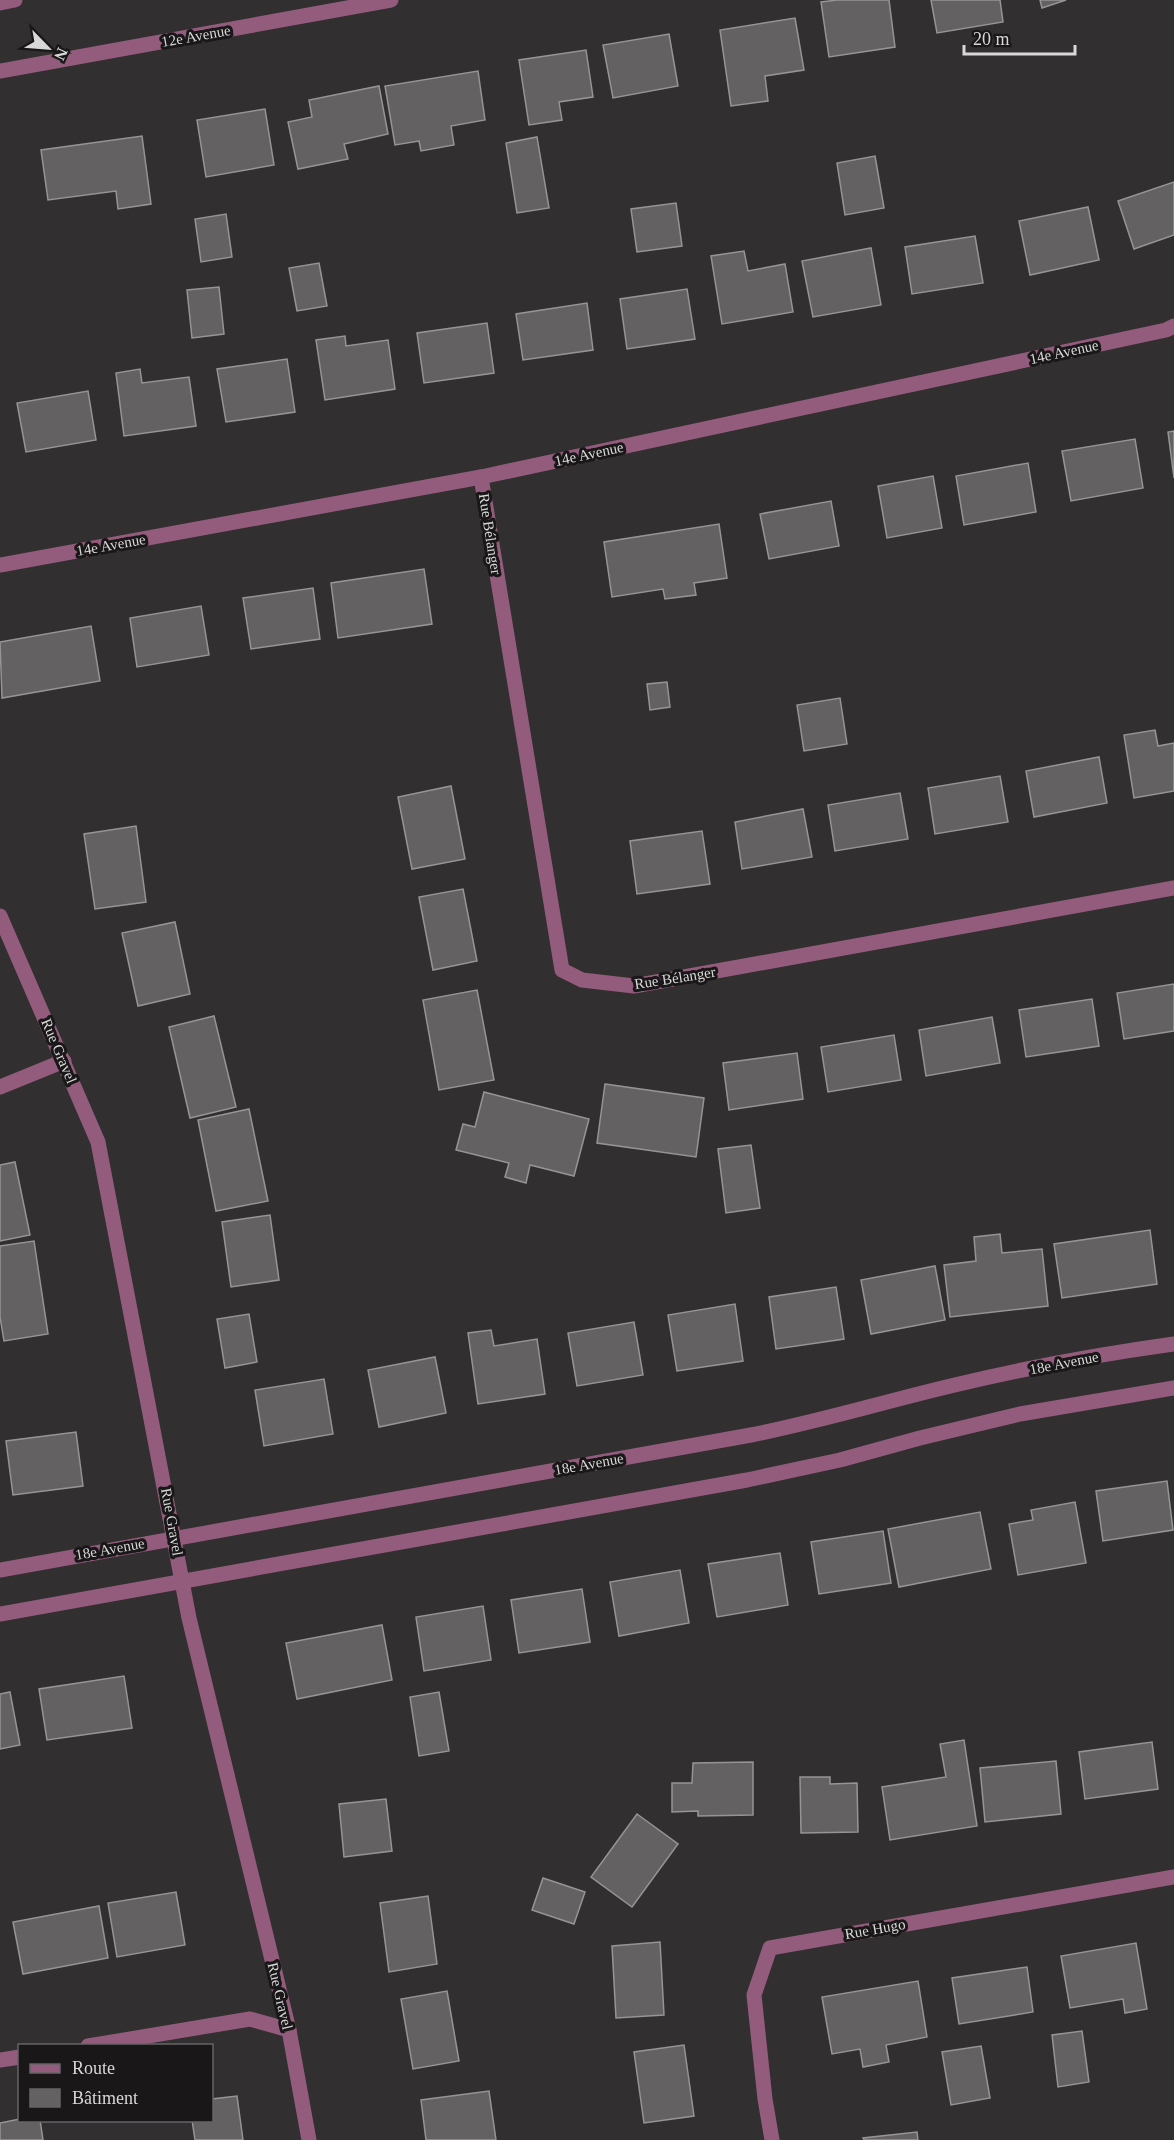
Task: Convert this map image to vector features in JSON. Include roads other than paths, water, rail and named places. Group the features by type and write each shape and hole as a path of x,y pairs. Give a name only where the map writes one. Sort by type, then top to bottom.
{"street":[{"path":"0,3 15,0"},
{"name":"12e Avenue","path":"0,71 391,0"},
{"name":"14e Avenue","path":"0,565 481,477 1166,330 1174,326"},
{"name":"Rue Bélanger","path":"481,477 562,970 582,980 634,986 1174,888"},
{"name":"Rue Gravel","path":"0,916 98,1142 182,1581 289,2030 309,2140"},
{"path":"0,1087 64,1060"},
{"name":"18e Avenue","path":"0,1570 752,1435 816,1421 960,1383 1174,1344"},
{"path":"0,1614 747,1480 840,1460 930,1435 1020,1414 1174,1388"},
{"name":"Rue Hugo","path":"772,2140 765,2099 754,1995 770,1948 1174,1876"},
{"path":"100,2044 250,2019 289,2030"},
{"path":"0,2060 18,2057"}]}
